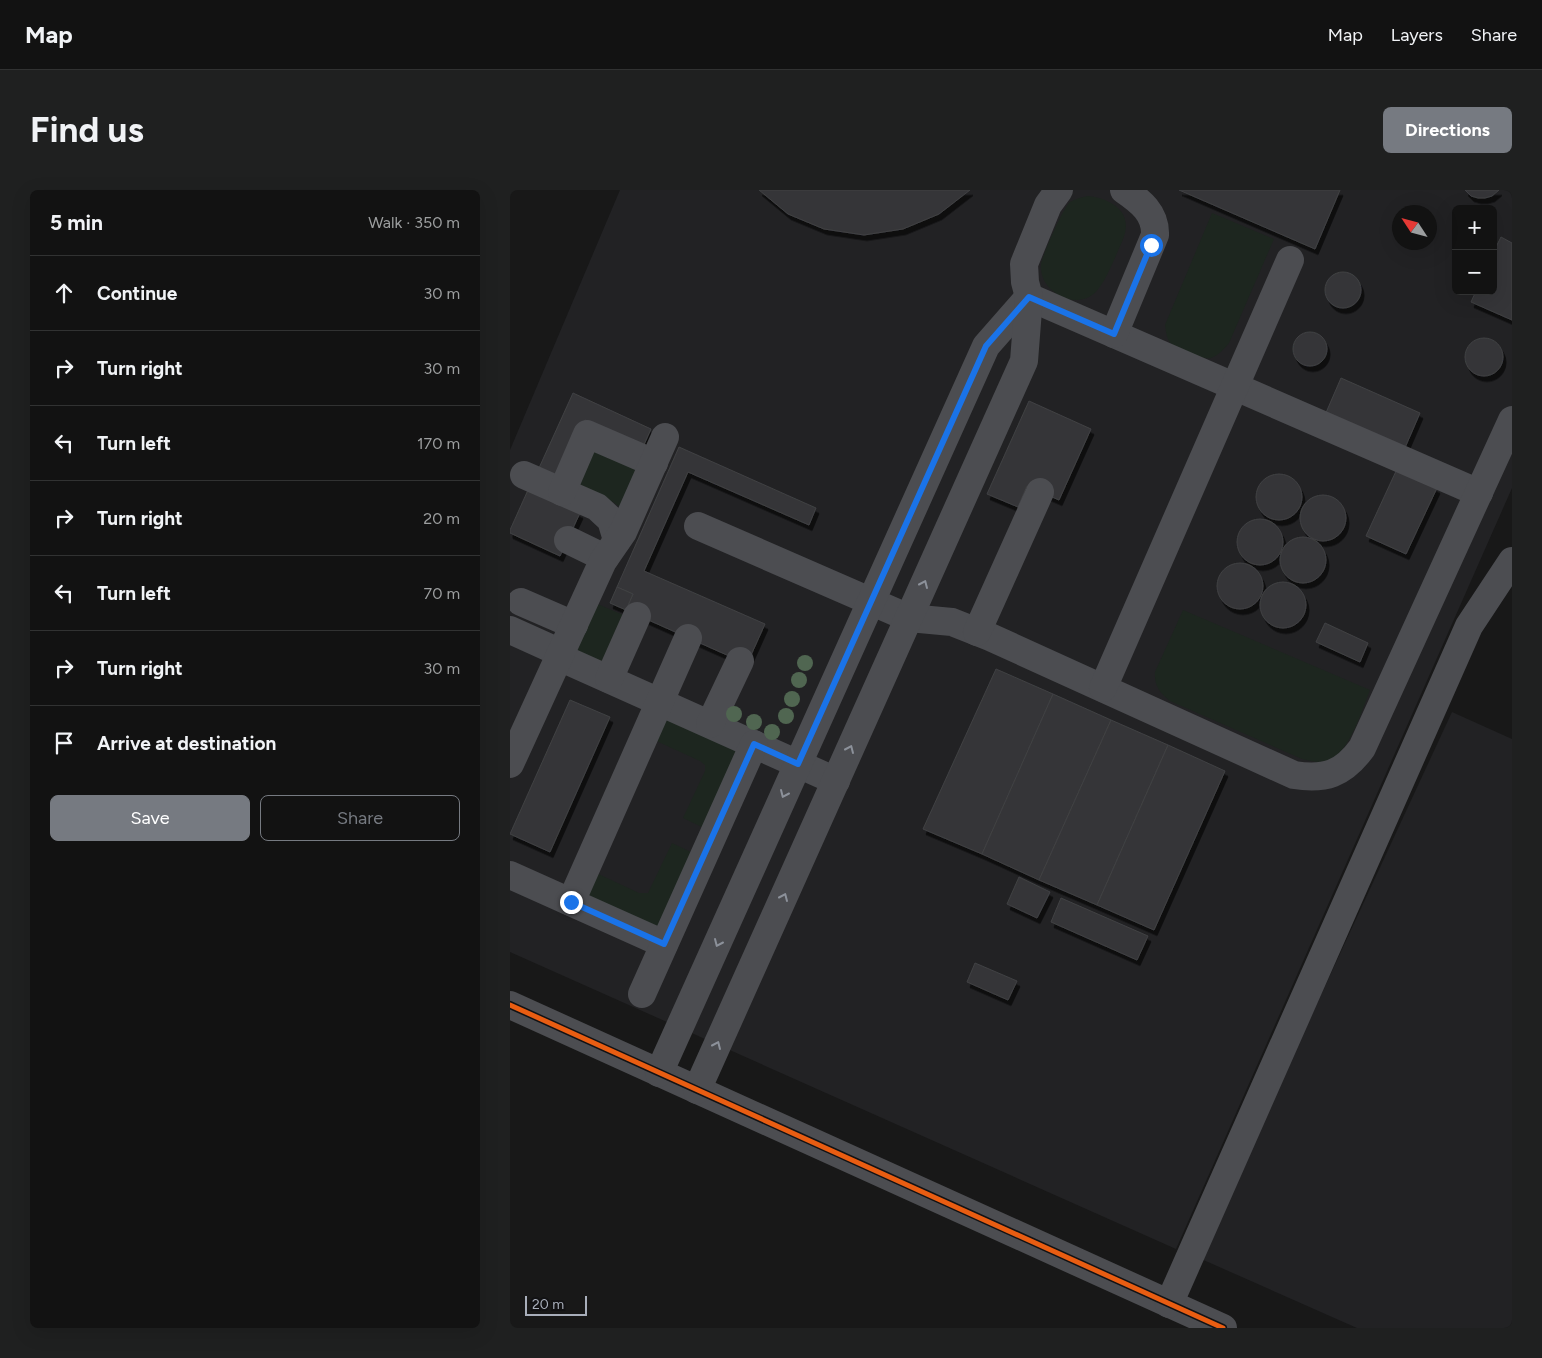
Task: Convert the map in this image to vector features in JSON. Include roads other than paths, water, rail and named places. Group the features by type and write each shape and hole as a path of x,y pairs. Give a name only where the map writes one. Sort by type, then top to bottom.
{"street":[{"path":"698,1090 1024,362 1029,297 1024,282 1024,264 1048,205 1059,190"},
{"path":"1114,334 1155,235 1154,219 1146,208 1124,190"},
{"path":"1103,688 1290,260"},
{"path":"1029,297 1478,493"},
{"path":"659,1073 986,346 1029,297"},
{"path":"698,526 909,618 952,622 977,632 1294,775 1321,777 1334,773 1346,766 1362,748 1512,420"},
{"path":"562,492 587,434 654,463"},
{"path":"510,764 611,549 626,526 665,437"},
{"path":"524,476 597,507 606,513 611,520 611,549"},
{"path":"977,632 1040,492"},
{"path":"568,540 611,549"},
{"path":"1169,1304 1469,626 1512,561"},
{"path":"521,602 574,625"},
{"path":"609,679 637,616"},
{"path":"510,630 609,679 836,781"},
{"path":"571,902 688,638"},
{"path":"710,724 740,660"},
{"path":"642,994 754,744"},
{"path":"510,874 664,944"},
{"path":"510,1005 1223,1328"}]}
